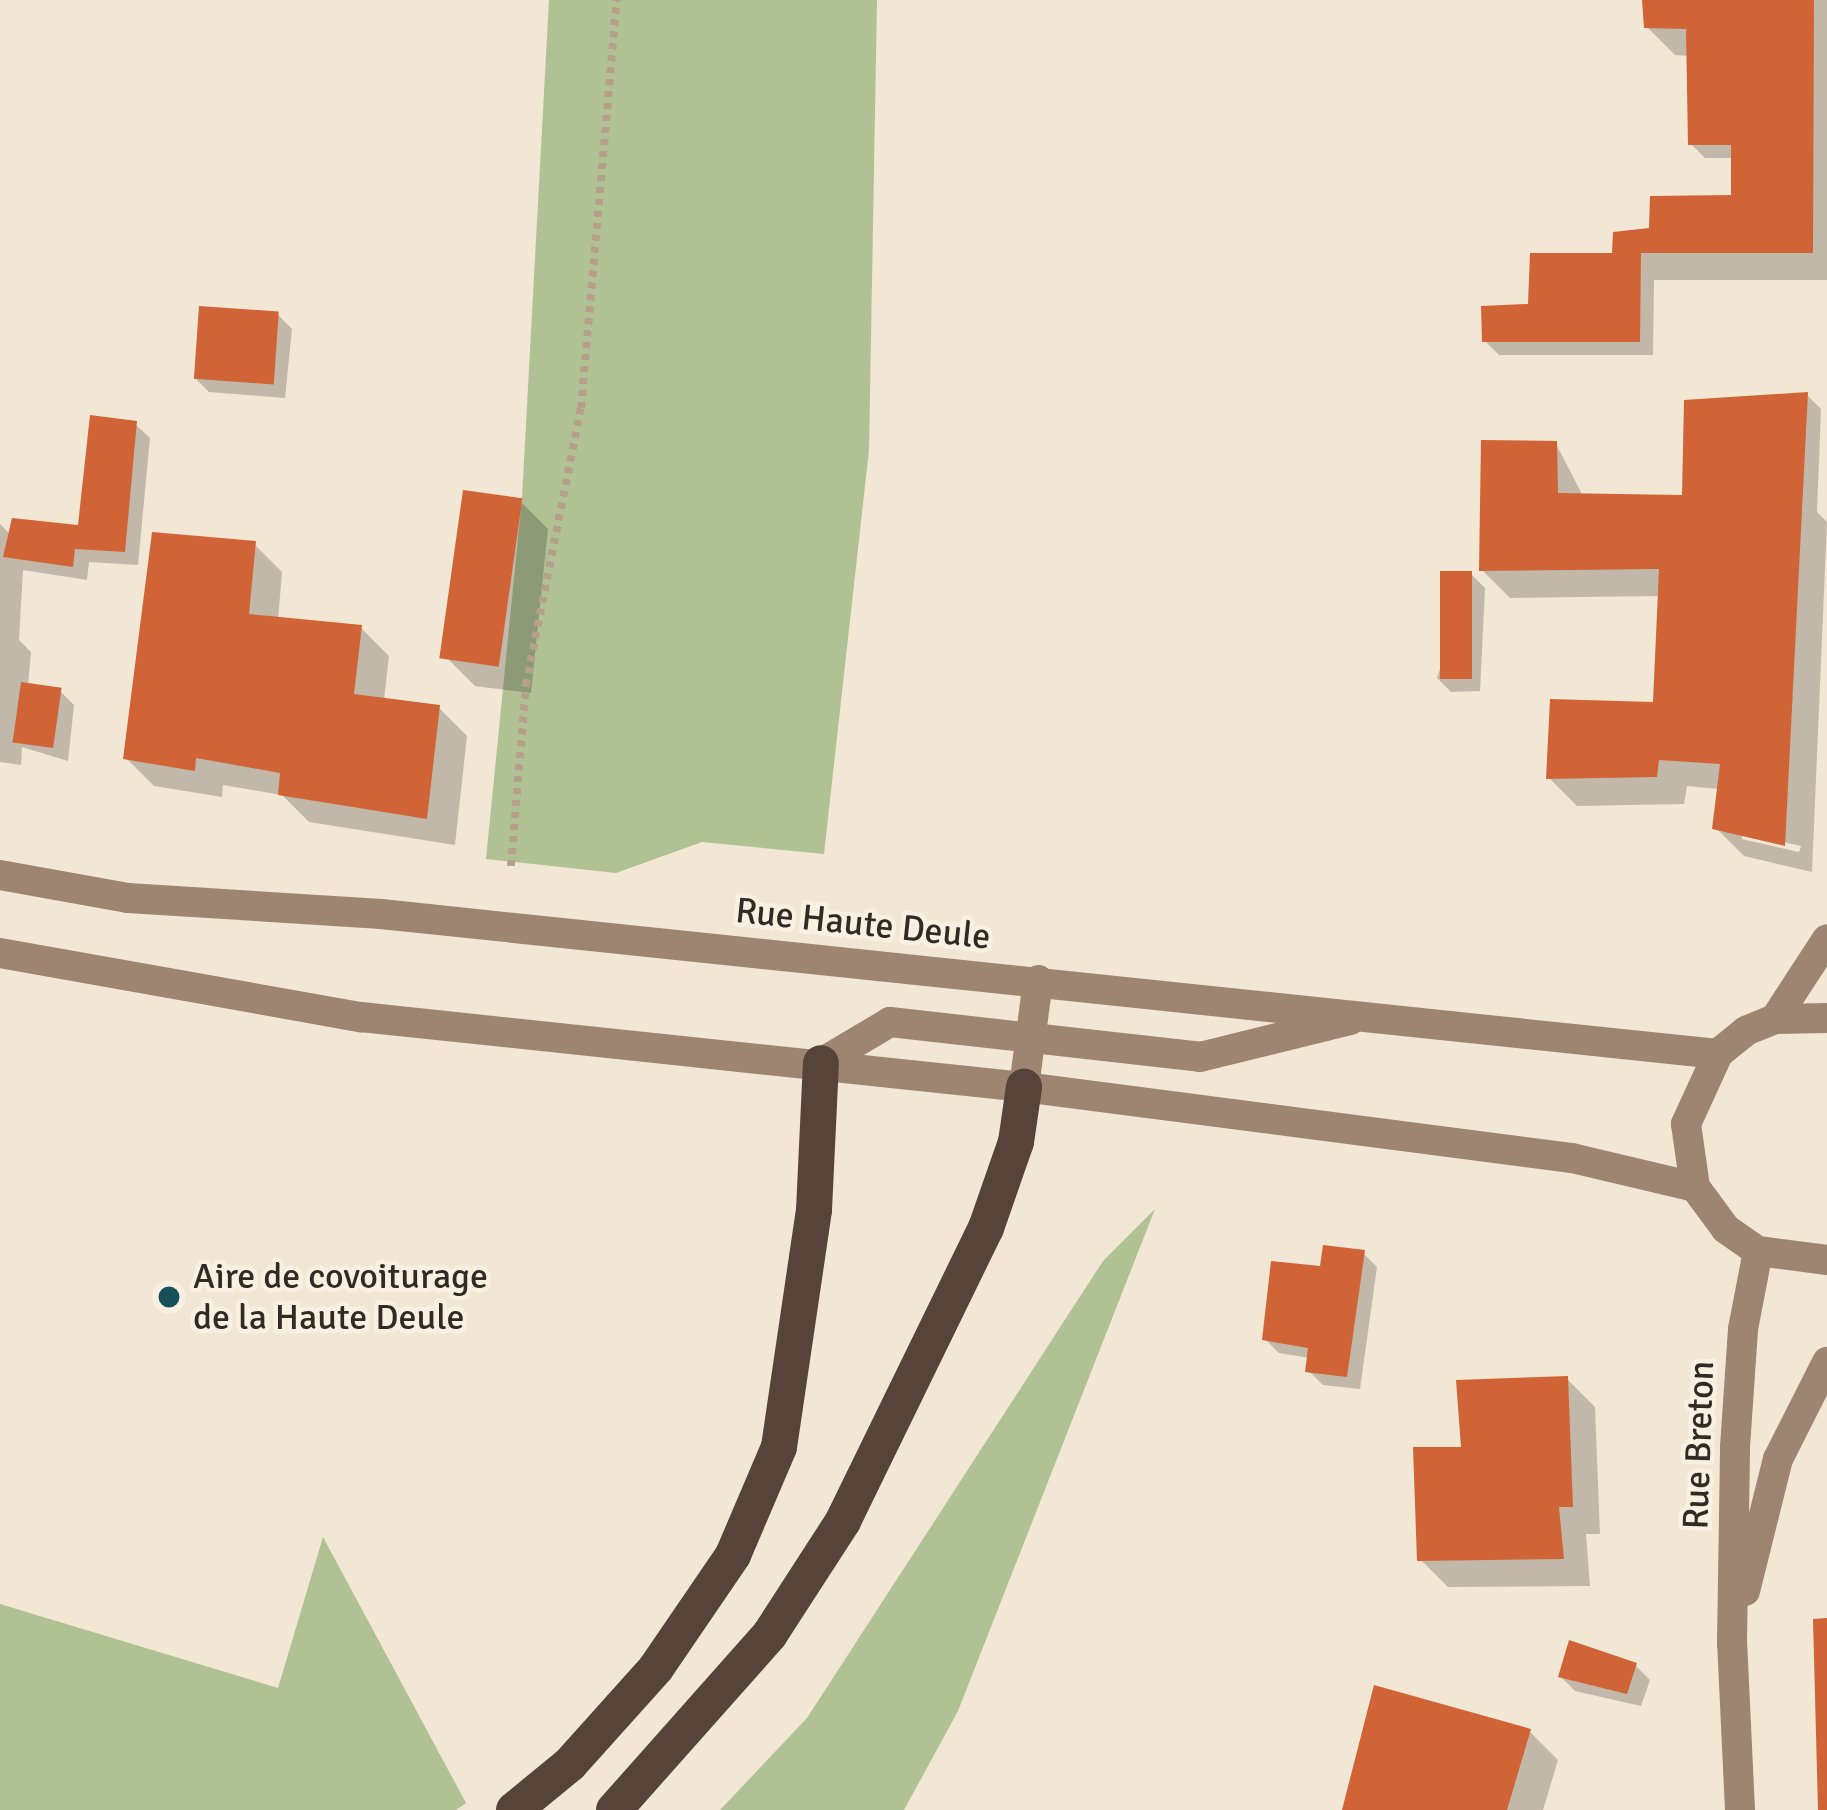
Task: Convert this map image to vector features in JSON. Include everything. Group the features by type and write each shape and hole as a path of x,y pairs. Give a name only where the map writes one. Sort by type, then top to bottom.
{"highway":[{"path":"514,1810 570,1764 656,1668 733,1555 779,1448 814,1210 821,1063"},
{"path":"614,1810 770,1634 843,1521 986,1228 1024,1087"}],"main road":[{"name":"Rue Haute Deule","path":"0,875 128,898 507,927 1374,1014 1718,1054"},
{"path":"1827,939 1775,1019 1718,1054 1686,1124 1695,1187 1726,1229 1758,1251 1827,1260"},
{"path":"0,953 361,1017 1024,1087 1572,1158 1695,1187"},
{"path":"1024,1087 1038,980"},
{"path":"821,1063 890,1022 1200,1058 1374,1014"},
{"path":"1775,1019 1827,1018"},
{"name":"Rue Breton","path":"1739,1810 1732,1643 1743,1329 1758,1251"},
{"name":"Rue Breton","path":"1732,1643 1778,1459 1827,1362"}],"path":[{"path":"507,927 526,685 581,408 616,0"}],"green space":[{"path":"549,0 877,0 869,450 824,854 702,842 616,873 486,859 522,498"},
{"path":"1155,1209 958,1711 904,1810 720,1810 807,1718 1103,1261"},
{"path":"323,1537 466,1803 456,1810 0,1810 0,1604 278,1688"}],"building":[{"path":"1642,0 1814,0 1813,253 1641,253 1640,342 1482,342 1481,306 1528,304 1530,253 1612,253 1613,232 1649,228 1650,196 1731,195 1731,145 1688,145 1686,29 1644,28"},
{"path":"199,306 279,312 274,384 194,379"},
{"path":"1808,392 1785,846 1712,829 1720,764 1659,760 1657,777 1546,779 1550,699 1653,702 1659,569 1479,571 1481,440 1557,441 1558,493 1682,495 1684,400"},
{"path":"90,415 137,421 125,552 75,549 73,567 3,557 12,518 78,525"},
{"path":"463,490 522,498 499,667 439,658"},
{"path":"152,532 256,541 249,614 362,625 354,694 440,705 427,819 278,795 280,773 196,758 195,771 123,759"},
{"path":"1440,571 1472,571 1472,679 1440,679"},
{"path":"21,682 62,688 53,748 13,742"},
{"path":"1323,1245 1365,1250 1347,1377 1305,1372 1308,1348 1262,1340 1271,1261 1320,1266"},
{"path":"1568,1376 1573,1507 1559,1507 1564,1559 1417,1561 1413,1447 1461,1447 1456,1380"},
{"path":"1827,1618 1827,1810 1818,1810 1813,1619"},
{"path":"1569,1640 1637,1663 1627,1694 1558,1677"},
{"path":"1374,1685 1531,1729 1507,1810 1342,1810"}],"place":[{"name":"Aire de covoiturage de la Haute Deule","path":"169,1297"}]}
